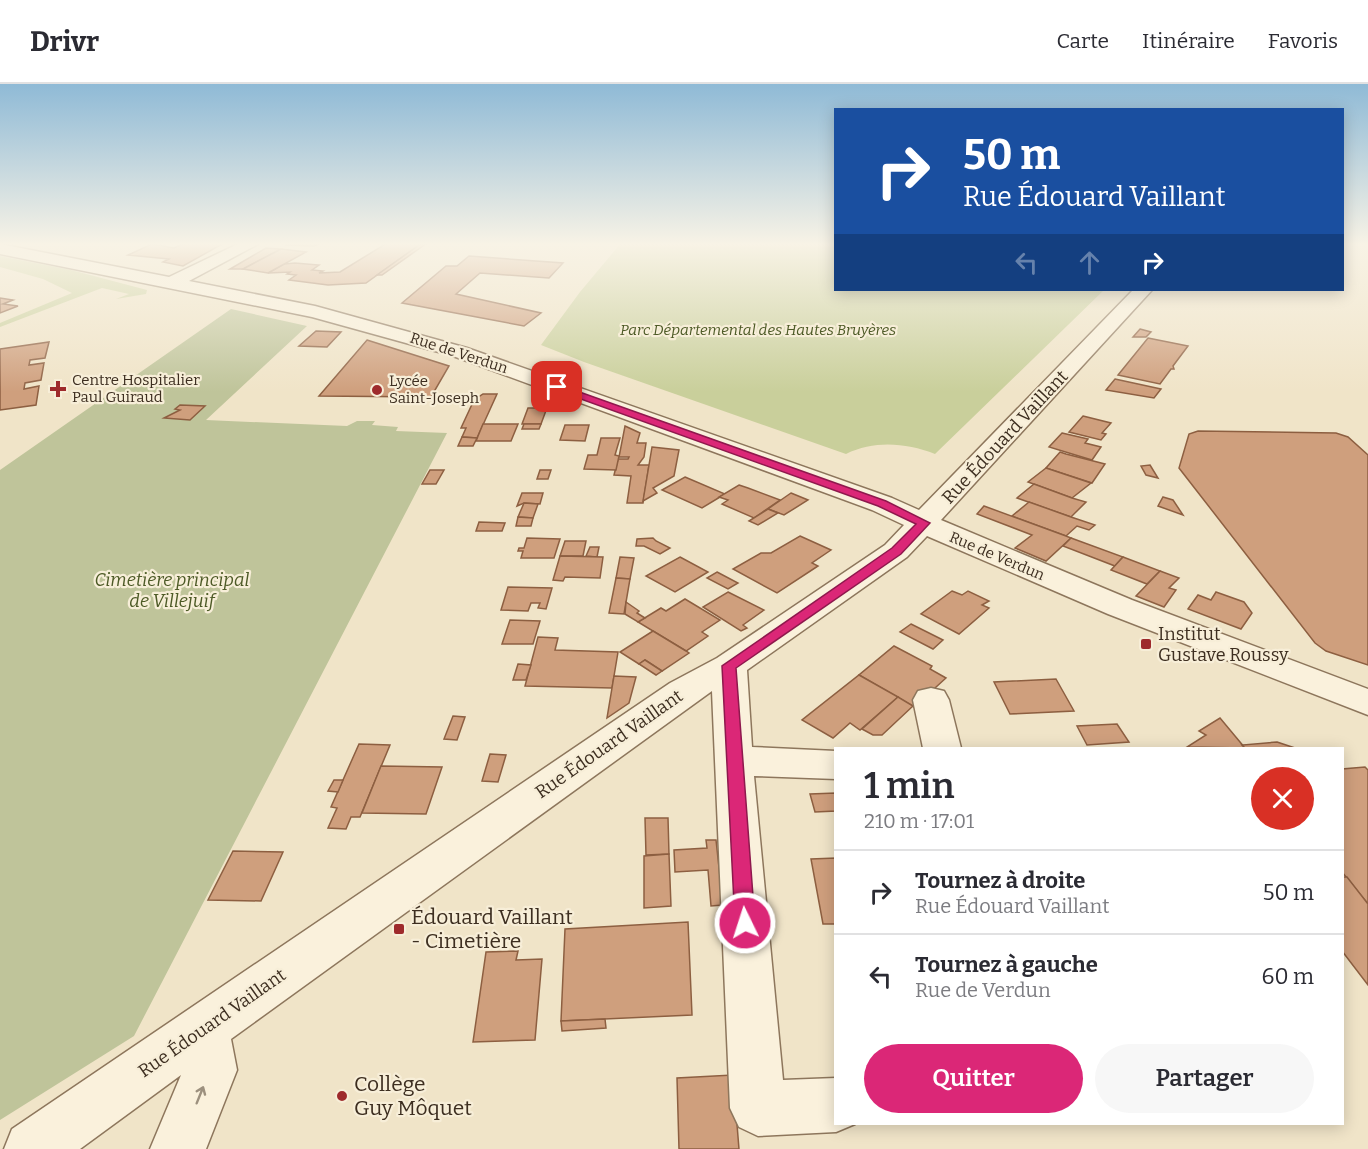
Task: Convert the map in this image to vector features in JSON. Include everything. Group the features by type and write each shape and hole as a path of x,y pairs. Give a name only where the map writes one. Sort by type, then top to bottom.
{"street":[{"name":"Rue de Verdun","path":"220,293 315,312 460,352 882,504 983,551 1189,635 1368,703"},
{"name":"Rue Édouard Vaillant","path":"32,1149 683,692 729,666 896,551 1140,293"},
{"path":"729,666 733,761 758,1108 834,1105"},
{"path":"931,700 942,747"},
{"path":"733,761 834,765"},
{"path":"178,1149 210,1070 203,1030"}],"green space":[{"path":"72,293 90,293 0,327 0,323"},
{"path":"123,293 146,293 116,299 129,294"},
{"name":"Parc Départemental des Hautes Bruyères","path":"579,293 1101,293 935,454 902,445 879,445 846,454 541,345"},
{"name":"Cimetière principal de Villejuif","path":"231,309 307,326 206,420 347,426 357,421 375,421 372,425 398,427 396,431 447,433 134,1036 0,1120 0,470"}],"building":[{"path":"414,293 457,293 456,294 541,313 524,326 402,303"},
{"path":"0,298 13,300 3,304 18,306 0,313"},
{"path":"1140,329 1151,332 1146,337 1133,337"},
{"path":"316,331 341,332 327,347 299,346"},
{"path":"1148,338 1188,346 1173,366 1174,369 1171,369 1160,384 1118,375"},
{"path":"367,340 449,366 431,397 319,396"},
{"path":"49,342 45,358 30,360 29,365 44,363 41,380 25,383 24,389 39,386 36,405 0,410 0,349"},
{"path":"1115,379 1161,389 1154,398 1106,390"},
{"path":"538,392 551,397 541,424 522,424 528,408 537,408"},
{"path":"483,394 497,394 477,438 462,437 466,428 461,428 474,400"},
{"path":"180,405 205,406 190,420 164,418 180,410 175,409"},
{"path":"1083,416 1111,423 1102,433 1106,434 1101,440 1069,432"},
{"path":"483,424 518,424 511,441 476,441"},
{"path":"524,424 541,424 539,429 522,429"},
{"path":"565,425 589,425 585,441 560,440"},
{"path":"625,426 640,433 637,443 646,443 644,457 638,465 649,465 643,503 627,503 631,476 614,475 618,459 629,457 619,457"},
{"path":"1198,431 1336,433 1348,437 1368,455 1368,665 1326,651 1315,643 1179,468 1189,434"},
{"path":"1062,433 1088,439 1085,443 1101,447 1092,460 1049,447"},
{"path":"462,437 477,438 473,446 458,446"},
{"path":"601,438 620,438 615,455 619,456 616,470 584,469 588,455 597,455"},
{"path":"652,447 679,450 674,476 653,488 657,493 643,501"},
{"path":"1060,452 1105,464 1092,483 1046,468"},
{"path":"1150,465 1158,478 1146,475 1141,466"},
{"path":"1046,468 1091,483 1072,498 1028,482"},
{"path":"430,470 444,470 436,484 422,484"},
{"path":"540,470 551,470 548,479 537,479"},
{"path":"685,477 725,494 702,508 662,490"},
{"path":"1034,484 1086,502 1071,517 1017,498"},
{"path":"739,485 780,500 754,518 722,504 728,500 719,497"},
{"path":"522,493 543,493 540,504 524,503 517,506"},
{"path":"791,493 808,500 784,515 768,509"},
{"path":"1163,497 1173,500 1183,515 1158,506"},
{"path":"1029,502 1095,525 1089,530 1077,526 1066,536 1012,516"},
{"path":"524,503 538,504 533,518 518,517"},
{"path":"984,506 1071,538 1046,561 1015,548 1032,535 977,514"},
{"path":"768,509 778,513 758,525 749,521"},
{"path":"518,517 533,518 531,526 516,526"},
{"path":"479,522 505,523 502,531 476,531"},
{"path":"800,536 831,550 812,563 818,566 777,593 733,569 761,553 771,553"},
{"path":"527,538 560,539 554,558 521,558 523,551 518,551 519,548 524,548"},
{"path":"653,538 670,548 660,554 644,546 636,546 637,539"},
{"path":"1071,538 1123,557 1115,566 1063,546"},
{"path":"565,541 586,541 583,556 560,556"},
{"path":"590,547 599,547 597,557 586,556"},
{"path":"560,556 603,557 600,578 565,577 563,581 553,580"},
{"path":"620,557 634,558 630,579 616,578"},
{"path":"680,557 708,572 675,592 646,576"},
{"path":"1123,557 1160,571 1147,584 1111,570"},
{"path":"1160,571 1179,578 1169,588 1176,590 1164,607 1136,596"},
{"path":"717,572 738,583 728,589 707,578"},
{"path":"616,578 630,579 624,614 609,613"},
{"path":"508,587 552,588 546,609 538,608 540,603 531,603 528,611 501,610"},
{"path":"952,591 962,595 968,591 989,601 982,605 989,608 959,634 921,614"},
{"path":"728,592 764,610 743,625 747,628 741,631 703,607"},
{"path":"1216,592 1244,602 1252,613 1241,629 1188,609 1198,595 1211,600"},
{"path":"685,599 720,620 702,632 708,636 686,651 638,622 661,608 666,611"},
{"path":"626,602 645,618 638,622 625,614"},
{"path":"510,620 540,621 533,644 502,644"},
{"path":"911,624 943,640 933,649 900,632"},
{"path":"653,631 689,653 662,671 645,660 639,664 620,652"},
{"path":"538,637 558,638 555,650 618,652 612,688 525,686"},
{"path":"894,646 932,666 930,669 946,678 914,707 859,675"},
{"path":"645,660 662,671 656,675 639,664"},
{"path":"518,664 531,665 526,680 513,680"},
{"path":"859,675 898,697 860,730 850,723 833,738 802,720"},
{"path":"614,676 636,677 629,703 607,718"},
{"path":"1056,679 1074,711 1010,714 994,682"},
{"path":"898,697 913,706 882,735 873,735 862,729"},
{"path":"453,716 465,717 457,740 444,739"},
{"path":"1220,718 1244,747 1187,747 1206,735 1199,731"},
{"path":"1117,724 1129,742 1087,745 1077,726"},
{"path":"1277,742 1292,747 1244,747 1242,745"},
{"path":"359,744 390,745 360,817 351,817 346,829 328,828 337,808 331,807"},
{"path":"490,754 506,755 498,782 482,781"},
{"path":"381,766 442,767 426,814 362,813"},
{"path":"1365,767 1368,770 1368,904 1344,874 1344,769"},
{"path":"334,780 343,780 338,792 328,791"},
{"path":"834,793 834,811 815,812 810,794"},
{"path":"645,818 668,818 669,854 646,855"},
{"path":"706,840 716,840 723,905 711,906 708,870 675,872 674,850 707,848"},
{"path":"233,851 283,852 261,901 208,900"},
{"path":"669,854 671,906 644,908 644,856"},
{"path":"834,858 834,924 823,924 811,859"},
{"path":"1344,877 1347,877 1368,904 1368,985 1344,954"},
{"path":"688,922 692,1015 561,1021 565,929"},
{"path":"518,951 516,960 542,959 535,1040 473,1042 486,952"},
{"path":"605,1019 606,1028 562,1031 561,1021"},
{"path":"733,1075 739,1149 679,1149 677,1078"}],"place":[{"name":"Centre Hospitalier Paul Guiraud","path":"58,389"},
{"name":"Lycée Saint-Joseph","path":"377,390"},
{"name":"Institut Gustave Roussy","path":"1146,644"},
{"name":"Édouard Vaillant - Cimetière","path":"399,929"},
{"name":"Collège Guy Môquet","path":"342,1096"}],"route":[{"path":"557,387 882,504 924,523 896,551 729,666 733,761 745,923"}]}
